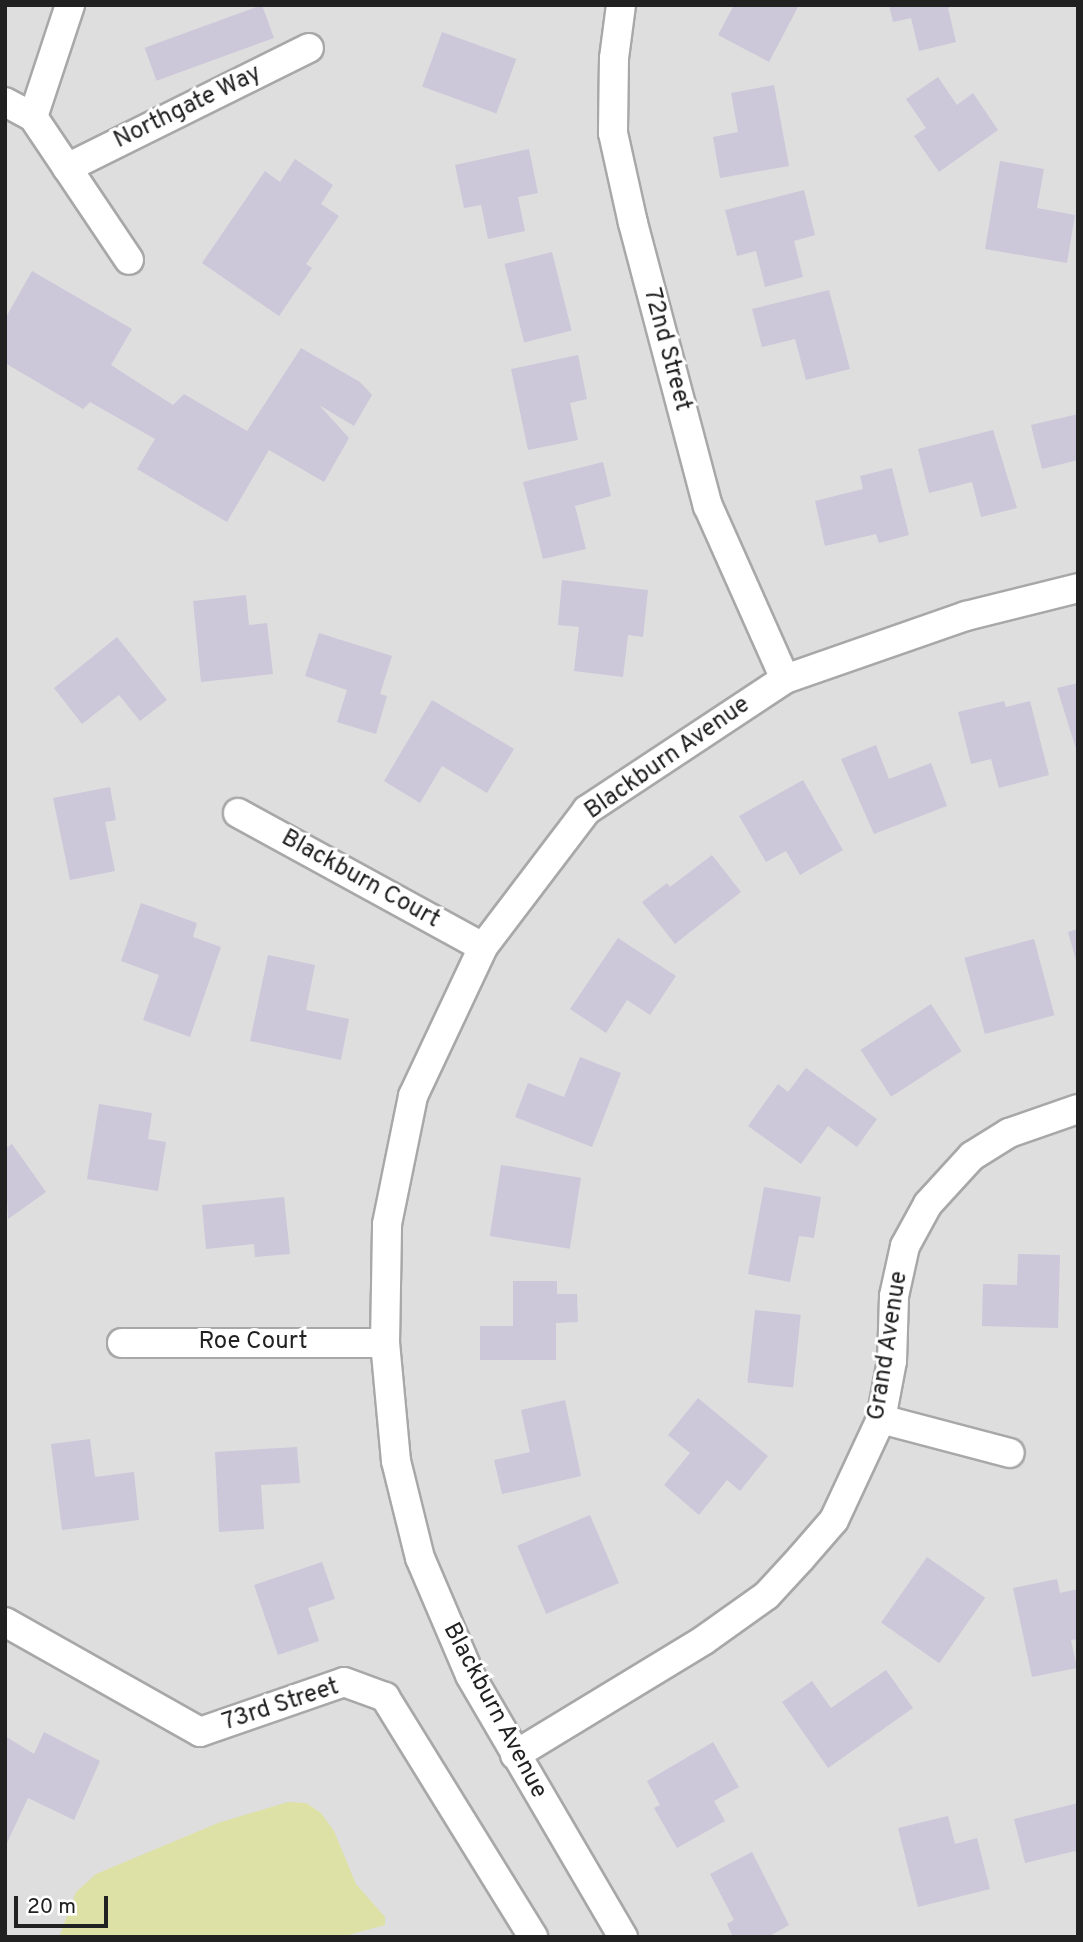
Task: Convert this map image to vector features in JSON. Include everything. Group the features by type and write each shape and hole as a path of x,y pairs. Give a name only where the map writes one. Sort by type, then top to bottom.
{"street":[{"path":"33,117 70,5"},
{"name":"72nd Street","path":"621,5 614,58 613,132 633,222 708,506 785,679"},
{"name":"Northgate Way","path":"67,167 309,48"},
{"path":"5,102 33,117 129,260"},
{"name":"Blackburn Avenue","path":"624,1937 470,1675 420,1558 396,1461 385,1343 387,1224 413,1096 483,947 587,810 785,679 966,616 1078,588"},
{"name":"Blackburn Court","path":"238,813 483,947"},
{"name":"Grand Avenue","path":"515,1755 704,1640 766,1595 834,1520 881,1419 892,1362 894,1296 905,1246 928,1204 972,1156 1009,1133 1078,1109"},
{"name":"Roe Court","path":"122,1343 385,1343"},
{"path":"881,1419 1010,1453"},
{"name":"73rd Street","path":"5,1622 200,1732 344,1682 385,1697 533,1937"}],"shaded area":[{"path":"5,5 1078,5 1078,1937 5,1937"},
{"path":"288,1802 306,1803 321,1813 334,1831 356,1884 385,1917 385,1925 341,1937 59,1937 76,1892 96,1874 218,1823"}],"building":[{"path":"262,5 274,38 157,81 145,48"},
{"path":"734,5 799,5 769,62 718,35"},
{"path":"889,5 954,5 948,8 956,42 919,51 911,18 893,22"},
{"path":"442,32 516,59 496,114 422,87"},
{"path":"938,77 957,105 973,93 998,130 939,172 914,136 926,128 906,99"},
{"path":"774,85 789,166 720,178 713,137 738,132 731,93"},
{"path":"529,149 538,193 518,197 525,231 488,239 481,205 464,208 455,165"},
{"path":"295,159 333,185 321,204 339,216 306,264 312,268 279,316 202,263 265,171 280,182"},
{"path":"1000,161 1044,169 1037,208 1075,215 1067,263 985,249"},
{"path":"804,190 815,235 794,241 803,277 765,287 756,251 737,256 725,210"},
{"path":"552,252 572,331 524,342 504,264"},
{"path":"32,271 132,329 111,365 173,405 184,394 247,431 301,348 360,382 372,395 354,426 319,405 349,438 324,482 269,450 227,522 137,469 155,439 90,402 83,409 5,363 5,319"},
{"path":"829,290 850,369 806,380 795,339 762,347 752,309"},
{"path":"578,355 587,399 570,403 578,440 528,450 511,369"},
{"path":"1078,414 1078,460 1042,469 1031,425"},
{"path":"993,430 1017,508 981,517 972,482 929,493 918,449"},
{"path":"603,462 611,496 575,506 586,549 543,559 523,482"},
{"path":"892,468 909,535 879,543 876,534 825,546 815,501 863,489 860,476"},
{"path":"562,580 648,590 643,637 628,635 623,677 574,671 579,627 558,625"},
{"path":"246,595 249,625 267,623 273,674 201,682 193,601"},
{"path":"319,633 392,656 380,694 387,696 376,734 337,722 347,690 305,676"},
{"path":"117,637 167,700 140,721 119,695 82,724 54,688"},
{"path":"1078,683 1078,752 1077,752 1057,688"},
{"path":"432,700 514,749 487,793 442,766 420,803 384,781"},
{"path":"1004,701 1006,707 1030,701 1049,775 999,788 991,759 971,764 958,712"},
{"path":"876,745 889,779 931,763 947,806 874,834 841,759"},
{"path":"803,780 843,850 800,875 786,851 766,862 739,816"},
{"path":"110,787 116,820 105,822 115,871 70,880 53,798"},
{"path":"712,855 741,892 675,944 642,902 667,883 670,887"},
{"path":"141,903 197,923 193,937 221,947 190,1037 143,1020 159,975 121,961"},
{"path":"1078,929 1078,964 1077,964 1068,932"},
{"path":"618,938 676,976 650,1015 627,1000 606,1033 570,1009"},
{"path":"1034,939 1054,1015 985,1034 964,958"},
{"path":"268,955 315,965 306,1010 349,1019 341,1060 250,1041"},
{"path":"931,1004 961,1051 891,1097 861,1050"},
{"path":"580,1057 621,1073 592,1147 515,1117 528,1083 564,1097"},
{"path":"806,1068 877,1119 857,1147 828,1126 801,1164 748,1126 778,1084 788,1092"},
{"path":"99,1104 152,1113 148,1139 166,1142 158,1191 87,1179"},
{"path":"12,1144 46,1192 8,1219 5,1149"},
{"path":"501,1165 581,1178 570,1249 490,1236"},
{"path":"764,1187 821,1197 814,1238 799,1236 790,1282 748,1274"},
{"path":"284,1197 290,1254 255,1257 254,1244 206,1249 202,1205"},
{"path":"1018,1254 1060,1255 1058,1328 982,1326 983,1284 1017,1285"},
{"path":"513,1281 557,1281 557,1294 577,1294 578,1322 556,1323 556,1360 480,1360 480,1326 513,1326"},
{"path":"755,1310 801,1315 793,1387 747,1383"},
{"path":"698,1398 768,1456 740,1491 727,1480 699,1515 664,1485 690,1453 668,1435"},
{"path":"565,1400 581,1476 502,1494 494,1460 530,1452 521,1410"},
{"path":"90,1439 95,1477 134,1472 139,1520 62,1530 51,1444"},
{"path":"297,1447 300,1483 261,1485 264,1529 219,1532 215,1452"},
{"path":"590,1515 619,1583 546,1614 517,1546"},
{"path":"927,1557 985,1598 939,1663 881,1623"},
{"path":"322,1562 335,1599 308,1608 319,1641 278,1655 254,1585"},
{"path":"1057,1579 1060,1593 1078,1589 1078,1639 1071,1640 1077,1668 1032,1677 1013,1588"},
{"path":"886,1670 913,1708 828,1768 782,1702 812,1681 831,1708"},
{"path":"44,1732 100,1761 74,1820 28,1798 5,1847 5,1736 34,1754"},
{"path":"713,1742 739,1787 714,1801 725,1821 677,1848 654,1808 660,1805 647,1781"},
{"path":"1078,1803 1078,1858 1075,1851 1025,1863 1014,1819"},
{"path":"948,1816 955,1844 977,1838 990,1889 918,1907 898,1828"},
{"path":"752,1852 789,1925 768,1937 733,1937 727,1924 734,1920 710,1874"}]}
